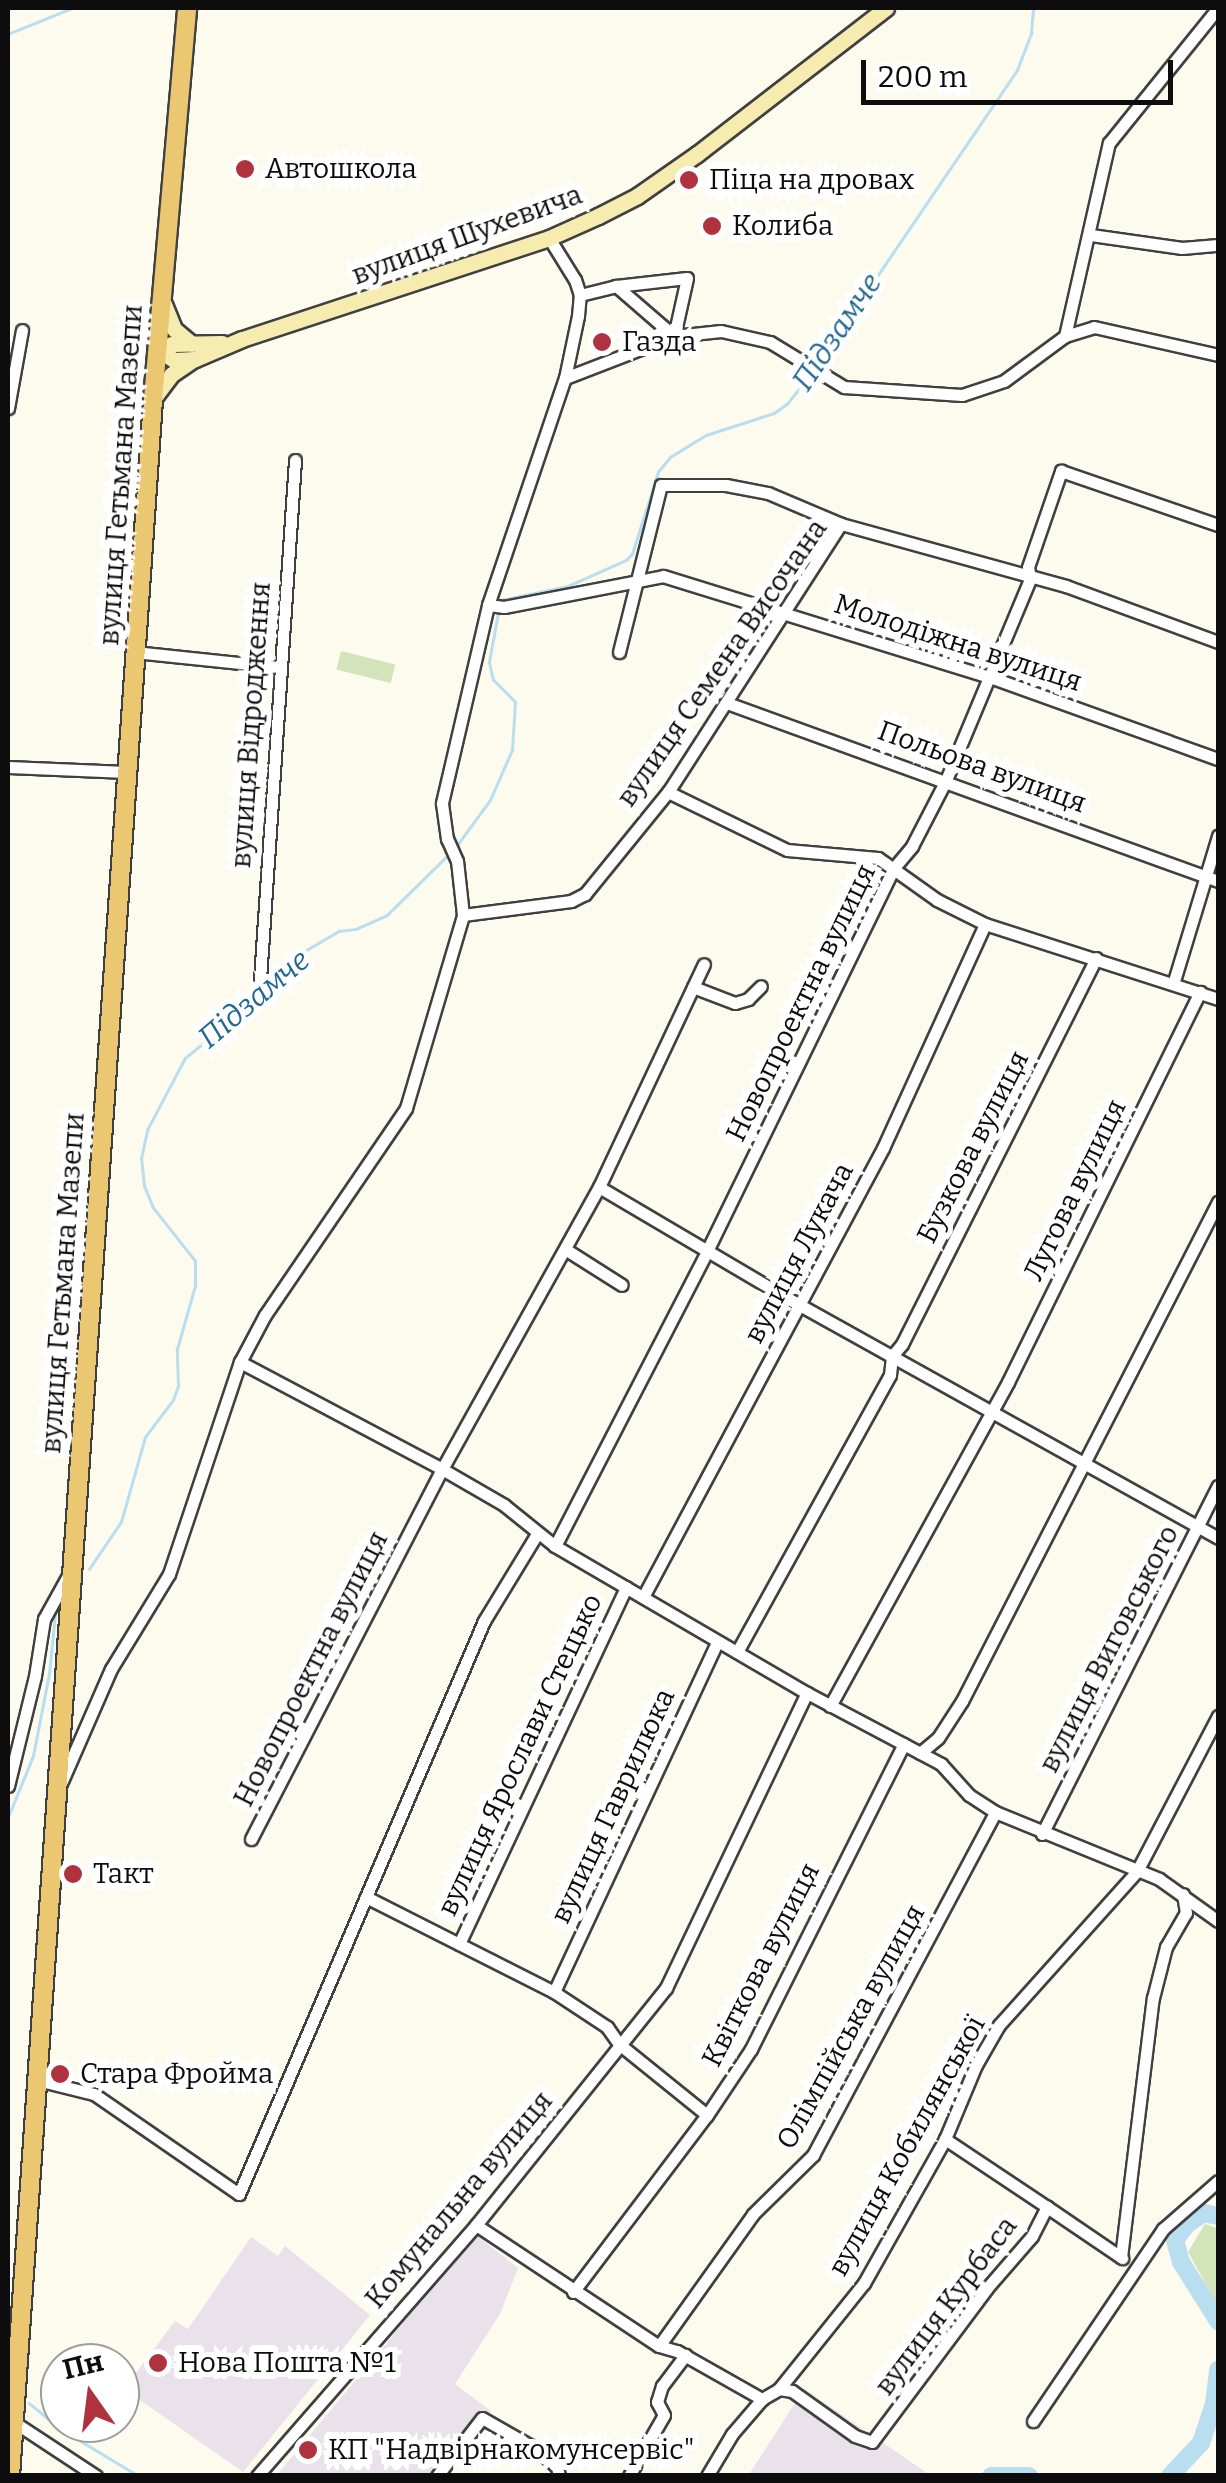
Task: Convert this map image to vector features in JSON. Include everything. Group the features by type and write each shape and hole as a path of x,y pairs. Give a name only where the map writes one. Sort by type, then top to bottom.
{"main road":[{"name":"вулиця Гетьмана Мазепи","path":"10,2476 153,398 187,8"},
{"name":"вулиця Шухевича","path":"193,352 549,238 652,186 886,8"},
{"path":"162,294 170,324 193,352"},
{"path":"158,349 193,352"},
{"path":"153,398 193,352"}],"street":[{"path":"1065,336 1091,235 1109,142 1218,8"},
{"path":"1091,235 1182,248 1218,245"},
{"path":"55,1799 111,1668 170,1574 240,1362 265,1316 406,1108 464,915 457,861 447,839 442,803 495,606 565,378 580,294 549,238"},
{"path":"580,294 687,278 674,336"},
{"path":"616,286 674,336"},
{"path":"565,378 674,336 721,331 749,335 844,387 871,391 962,395 1004,382 1065,336 1094,327 1218,356"},
{"path":"8,408 22,330"},
{"name":"вулиця Відродження","path":"259,994 278,667 295,460"},
{"name":"Новопроектна вулиця","path":"554,1546 707,1250 893,870 912,846 946,780 1030,579 1028,567 1062,471 1218,525"},
{"path":"618,652 661,485 726,485 768,493 841,524"},
{"name":"вулиця Семена Височана","path":"464,915 571,901 585,894 668,792 841,524 1066,586 1218,642"},
{"name":"Молодіжна вулиця","path":"495,606 663,576 990,678 1218,760"},
{"path":"135,652 278,667"},
{"name":"Польова вулиця","path":"727,702 1218,881"},
{"path":"8,767 127,772"},
{"path":"668,792 774,845 878,858 937,900 985,924 1174,981 1218,999"},
{"path":"1174,981 1218,836"},
{"name":"вулиця Лукача","path":"643,1598 883,1148 985,924"},
{"name":"Бузкова вулиця","path":"737,1652 890,1375 892,1356 902,1344 1096,958"},
{"name":"Новопроектна вулиця","path":"251,1839 442,1470 599,1187 704,964"},
{"path":"693,987 735,1003 748,999 761,986"},
{"name":"Лугова вулиця","path":"830,1706 992,1410 1200,992"},
{"path":"599,1187 1218,1538"},
{"path":"920,1753 938,1738 962,1701 1218,1202"},
{"path":"565,1249 622,1285"},
{"path":"240,1362 504,1505 554,1546 830,1706 941,1764 969,1795 995,1812 1137,1871 1183,1894 1218,1920"},
{"name":"вулиця Виговського","path":"1042,1834 1112,1699 1130,1653 1218,1486"},
{"path":"36,2080 94,2094 239,2194 484,1621 537,1534"},
{"path":"8,1786 35,1676 44,1619 70,1572"},
{"name":"вулиця Ярослави Стецько","path":"459,1944 626,1587"},
{"name":"вулиця Гаврилюка","path":"554,1992 717,1642"},
{"name":"Комунальна вулиця","path":"257,2476 476,2225 666,1988 767,1769 807,1693"},
{"name":"вулиця Кобилянської","path":"707,2476 732,2434 762,2399 779,2389 864,2283 945,2139 976,2065 999,2025 1137,1871 1218,1716"},
{"name":"Квіткова вулиця","path":"573,2292 707,2116 751,2049 904,1744"},
{"name":"Олімпійська вулиця","path":"659,2346 743,2226 813,2155 995,1812"},
{"path":"1121,2256 1152,1998 1166,1947 1186,1914 1183,1894"},
{"path":"366,1897 554,1992 607,2026 619,2044 707,2116"},
{"name":"вулиця Курбаса","path":"779,2389 792,2391 855,2436 872,2442 987,2288 1032,2236 1047,2207 945,2139"},
{"path":"1033,2421 1136,2267 1184,2206 1218,2181"},
{"path":"1047,2207 1136,2267"},
{"path":"476,2225 659,2346 685,2355 762,2399"},
{"path":"629,2476 664,2415 658,2402 662,2386 685,2355"},
{"path":"438,2476 482,2418 538,2450 557,2467 560,2476"},
{"path":"11,2420 96,2476"}],"shaded area":[{"path":"476,2235 518,2268 500,2314 455,2384 491,2411 437,2475 276,2476"},
{"path":"251,2237 278,2256 285,2246 370,2315 243,2472 140,2400 140,2368 175,2321 188,2329"},
{"path":"804,2389 930,2475 748,2476"}],"green space":[{"path":"341,651 395,665 391,683 336,669"},
{"path":"1205,2224 1218,2228 1218,2306 1188,2252"}],"waterway":[{"path":"8,34 72,8"},
{"name":"Підзамче","path":"816,366 1017,70 1031,33 1033,8"},
{"name":"Підзамче","path":"501,600 568,586 626,560 632,554 658,472 670,457 706,435 774,413 787,404 811,373"},
{"name":"Підзамче","path":"455,848 490,800 512,750 515,702 493,680 489,662 498,613"},
{"name":"Підзамче","path":"264,993 303,952 339,931 356,929 387,915 449,854"},
{"name":"Підзамче","path":"89,1569 121,1522 145,1437 173,1400 178,1386 177,1349 195,1286 195,1261 153,1208 144,1186 141,1159 147,1130 185,1058 259,998"},
{"name":"Підзамче","path":"8,1817 33,1756 49,1674 55,1614"},
{"path":"1218,2216 1204,2213 1187,2224 1175,2240 1181,2262 1218,2321"},
{"path":"1170,2476 1201,2443 1214,2404 1218,2369"},
{"name":"Підзамче","path":"29,2403 61,2429 139,2476"},
{"path":"991,2476 1029,2476"}],"place":[{"name":"Автошкола","path":"245,169"},
{"name":"Піца на дровах","path":"689,180"},
{"name":"Колиба","path":"712,226"},
{"name":"Газда","path":"602,342"},
{"name":"Такт","path":"73,1874"},
{"name":"Стара Фройма","path":"60,2074"},
{"name":"Нова Пошта №1","path":"158,2363"},
{"name":"КП \"Надвірнакомунсервіс\"","path":"308,2450"}]}
